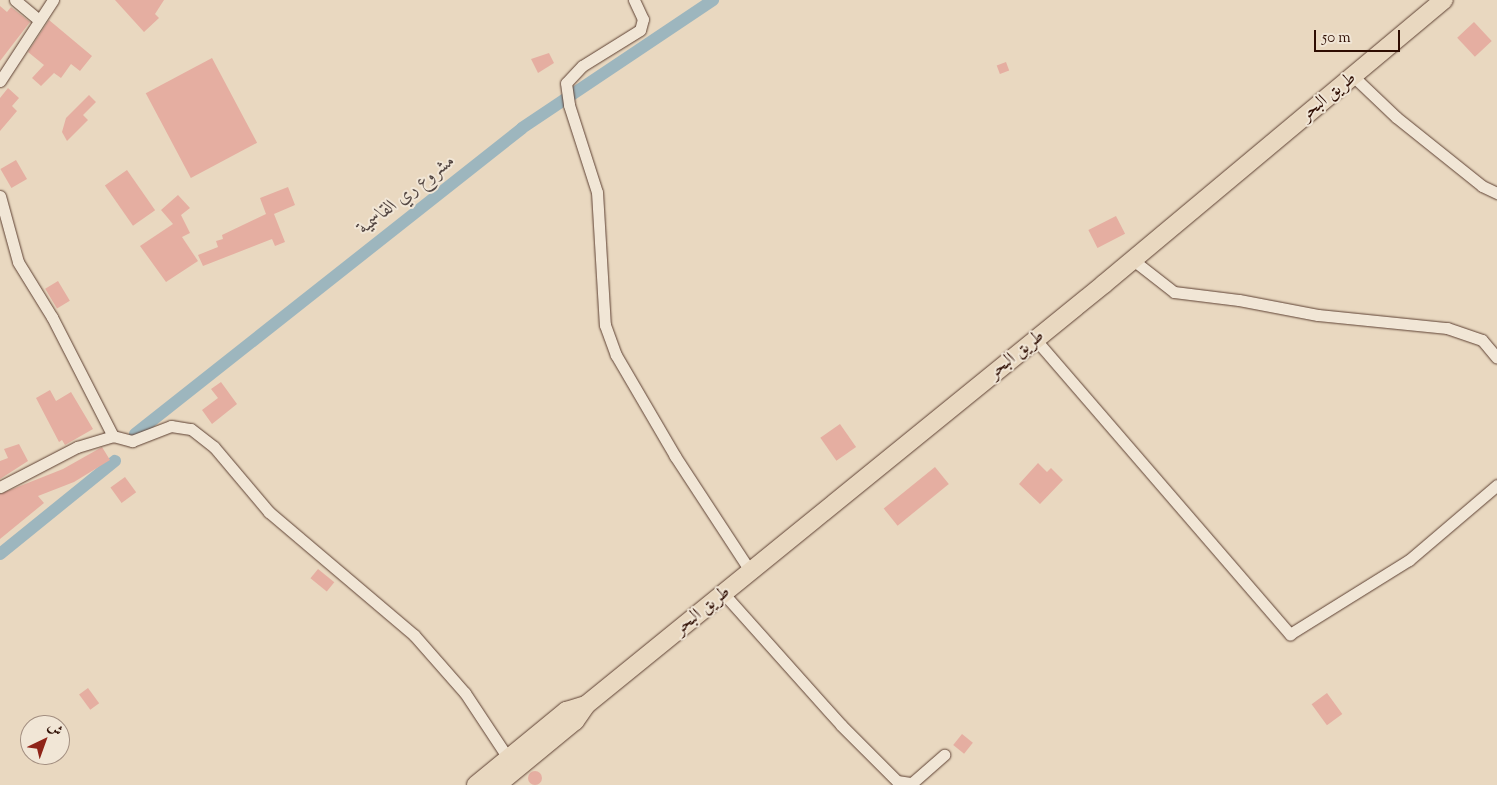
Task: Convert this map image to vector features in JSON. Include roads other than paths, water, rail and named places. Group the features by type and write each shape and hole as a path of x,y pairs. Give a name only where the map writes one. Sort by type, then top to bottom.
{"highway":[{"name":"طريق البحر","path":"488,783 512,765 566,711 586,705 724,594 1133,260 1444,0"}],"street":[{"path":"16,0 38,19"},
{"path":"0,82 38,19 53,0"},
{"path":"634,0 643,19 640,30 572,73 566,83 569,105 597,192 604,313 609,340 675,456 751,572"},
{"path":"1354,77 1396,117 1482,186 1497,193"},
{"path":"0,196 18,262 52,317 113,436"},
{"path":"1133,260 1174,292 1239,300 1318,315 1446,328 1482,340 1497,358"},
{"path":"1036,340 1290,634 1409,560 1497,486"},
{"path":"0,487 77,447 113,436 132,441 170,426 182,426 200,435 269,512 414,635 465,693 512,765"},
{"path":"724,594 841,725 897,781 912,783 944,755"}],"waterway":[{"name":"مشروع ري القاسمية","path":"135,434 522,128 713,0"},
{"name":"مشروع ري القاسمية","path":"0,554 115,461"}]}
